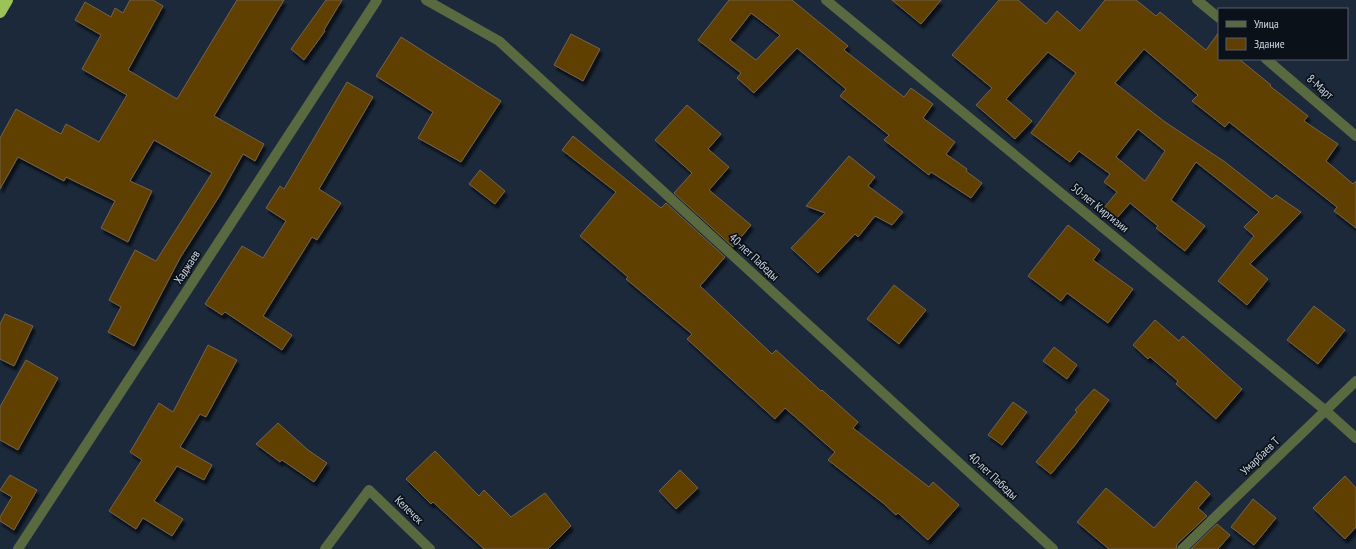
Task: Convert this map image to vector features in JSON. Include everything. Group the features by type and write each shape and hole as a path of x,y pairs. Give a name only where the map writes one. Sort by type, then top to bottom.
{"highway":[{"path":"0,12 7,0"}],"street":[{"name":"Хаджаев","path":"18,549 377,0"},
{"name":"40-лет Пабеды","path":"426,0 499,41 1053,549"},
{"name":"50-лет Киргизии","path":"826,0 1326,411 1356,438"},
{"path":"1197,0 1218,17"},
{"name":"8-Март","path":"1267,60 1356,136"},
{"name":"Умарбаев Т","path":"1182,549 1356,381"},
{"name":"Келечек","path":"325,549 369,490 430,549"}],"building":[{"path":"130,0 153,0 163,6 128,70 177,99 237,0 284,0 214,116 264,144 255,161 243,154 220,195 180,258 134,346 108,332 121,307 109,300 135,250 156,261 212,173 154,140 130,181 152,191 128,242 101,228 115,201 66,177 64,181 18,157 0,189 0,138 16,109 61,134 66,124 99,142 127,95 82,69 101,35 75,20 85,2 111,17 115,8 123,13"},
{"path":"326,0 342,0 324,30 325,31 304,60 291,49"},
{"path":"729,0 792,0 848,46 844,50 904,97 911,88 933,104 923,118 955,142 946,154 967,169 966,171 982,183 971,198 931,172 929,175 884,140 889,135 840,96 846,89 797,48 754,93 737,78 741,73 698,40","holes":["751,13 780,35 756,60 730,40"]},
{"path":"892,0 941,0 921,24"},
{"path":"999,0 1018,0 1046,24 1057,11 1080,31 1105,0 1136,0 1156,16 1160,12 1206,50 1218,33 1218,60 1240,60 1308,116 1304,121 1338,144 1326,161 1353,184 1356,181 1356,228 1334,211 1337,207 1229,122 1225,127 1192,101 1198,95 1144,49 1115,83 1165,122 1225,162 1272,199 1276,195 1301,212 1250,264 1268,279 1247,305 1218,281 1254,236 1244,227 1259,212 1196,162 1171,200 1205,226 1185,251 1156,228 1158,226 1130,203 1116,219 1103,209 1117,192 1104,182 1110,174 1079,151 1070,162 1031,133 1076,73 1048,52 1006,99 1032,121 1015,139 976,105 992,88 952,55","holes":["1138,129 1165,151 1145,181 1116,157"]},
{"path":"571,34 600,49 583,81 554,65"},
{"path":"401,37 501,101 461,162 418,138 433,112 376,76"},
{"path":"347,82 373,97 319,189 341,203 317,240 312,237 263,316 292,335 282,350 225,312 222,315 205,304 242,246 263,258 286,221 266,208 280,186 284,189"},
{"path":"687,105 721,134 708,149 729,167 709,190 751,225 733,247 674,193 692,173 655,140"},
{"path":"573,136 661,208 666,203 725,257 700,286 772,354 776,350 858,422 853,428 929,487 933,482 959,505 928,540 898,513 896,515 828,460 835,452 785,408 775,419 687,339 692,334 626,279 628,277 580,236 616,192 562,150"},
{"path":"849,156 875,177 868,186 903,212 892,225 875,216 858,237 855,234 818,273 791,248 825,213 806,206"},
{"path":"480,170 505,191 495,204 469,184"},
{"path":"1068,225 1100,250 1093,260 1133,289 1108,323 1067,293 1061,301 1028,276"},
{"path":"894,285 926,310 899,344 867,319"},
{"path":"1314,306 1345,330 1318,364 1287,340"},
{"path":"5,314 33,326 14,366 0,359 0,324"},
{"path":"1155,320 1179,341 1183,336 1242,389 1216,419 1176,384 1178,381 1150,357 1148,359 1133,345"},
{"path":"208,345 237,360 206,417 200,414 180,447 212,465 204,480 177,466 154,501 183,519 172,536 143,518 136,529 109,511 142,460 130,452 159,403 173,412"},
{"path":"1054,347 1077,365 1067,379 1043,361"},
{"path":"26,360 58,378 18,450 0,440 0,407"},
{"path":"1094,389 1109,400 1051,474 1036,462 1077,412 1075,410"},
{"path":"1013,402 1027,412 1002,445 988,435"},
{"path":"278,423 308,450 327,463 314,482 282,460 280,462 256,444"},
{"path":"435,451 479,496 484,490 511,517 545,493 571,526 548,549 484,549 433,502 431,504 406,479"},
{"path":"680,470 698,488 676,509 659,491"},
{"path":"10,475 37,490 14,530 0,521 0,517 12,497 0,490"},
{"path":"1345,476 1356,488 1356,527 1345,539 1313,508"},
{"path":"1196,481 1210,494 1198,508 1207,516 1177,544 1176,549 1109,549 1077,522 1106,488 1154,528"},
{"path":"1253,499 1276,518 1254,545 1231,527"},
{"path":"1217,524 1230,535 1218,549 1191,549"}]}
